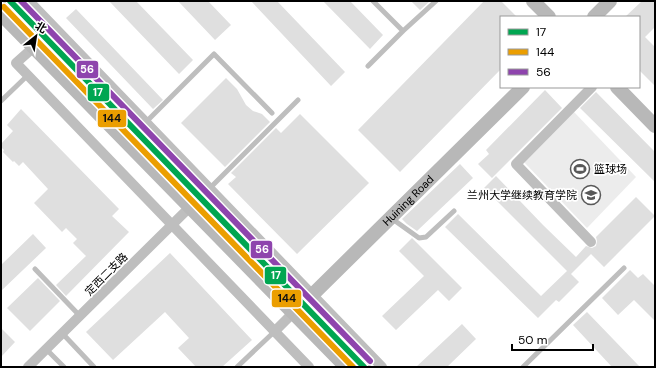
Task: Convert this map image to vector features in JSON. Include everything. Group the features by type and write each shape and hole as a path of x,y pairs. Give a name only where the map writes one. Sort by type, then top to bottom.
{"main road":[{"path":"10,1 205,193 303,304 364,367"},
{"path":"533,1 548,16"},
{"path":"595,16 610,1"},
{"path":"1,14 34,46 189,208 303,304 346,367"},
{"name":"Huining Road","path":"303,304 522,88"},
{"path":"618,88 655,126"}],"street":[{"path":"29,1 146,122 205,193"},
{"path":"34,46 16,63 309,367"},
{"path":"591,88 516,164 591,242"},
{"name":"定西二支路","path":"28,367 205,193"},
{"path":"274,332 303,304 382,367"}],"lane":[{"path":"373,1 403,31"},
{"path":"368,66 436,1"},
{"path":"146,122 214,54 272,113"},
{"path":"1,101 28,75"},
{"path":"205,193 298,100"},
{"path":"391,218 419,238 426,237 454,211"},
{"path":"523,367 624,268"},
{"path":"35,269 80,316"},
{"path":"237,367 274,332"},
{"path":"62,333 94,367"},
{"path":"46,349 64,367"}],"shaded area":[{"name":"篮球场","path":"574,112 636,177 587,228 523,161"}],"building":[{"path":"109,1 136,1 193,60 179,74"},
{"path":"178,1 208,1 231,25 215,40"},
{"path":"251,1 277,1 345,72 331,86"},
{"path":"323,1 350,1 383,35 370,49"},
{"path":"411,1 430,1 420,10"},
{"path":"484,1 501,1 516,16 500,16 500,70 400,172 358,130"},
{"path":"642,1 655,1 655,27 645,37 655,47 655,86 640,71 640,16 626,16"},
{"path":"76,9 163,100 153,109 66,18"},
{"path":"226,78 237,89 246,105 253,111 262,114 270,122 225,167 181,123"},
{"path":"545,90 562,108 492,178 478,164 489,154 486,150"},
{"path":"596,92 655,152 655,182 580,108"},
{"path":"21,109 119,209 112,216 129,232 66,296 56,285 86,256 73,243 77,239 66,228 62,232 34,203 48,189 23,162 19,166 3,152 4,150 1,147 1,144 13,131 7,125"},
{"path":"300,114 369,183 297,254 228,184 236,177 231,173 276,128 281,133"},
{"path":"460,164 473,178 417,231 407,224 402,219"},
{"path":"496,176 576,257 586,246 592,248 596,246 596,237 636,197 655,216 604,267 591,254 571,274 579,282 559,302 556,300 538,318 445,227 458,214 541,296 567,271 484,188"},
{"path":"33,234 46,248 1,291 1,265"},
{"path":"412,238 462,288 449,301 438,290 396,330 382,316 424,276 399,251"},
{"path":"170,253 252,340 222,367 196,367 178,348 189,338 165,312 113,360 86,332"},
{"path":"630,270 638,278 643,274 655,286 655,321 634,300 618,315 602,298"},
{"path":"38,278 60,301 30,331 7,308"},
{"path":"587,312 640,367 612,367 573,325"},
{"path":"462,324 476,339 447,367 416,367"},
{"path":"1,328 15,342 1,357"}],"transit line":[{"name":"17","path":"10,1 364,367"},
{"name":"56","path":"21,1 370,361"},
{"name":"144","path":"4,7 353,367"}],"place":[{"name":"篮球场","path":"580,169"},
{"name":"兰州大学继续教育学院","path":"591,195"}]}
